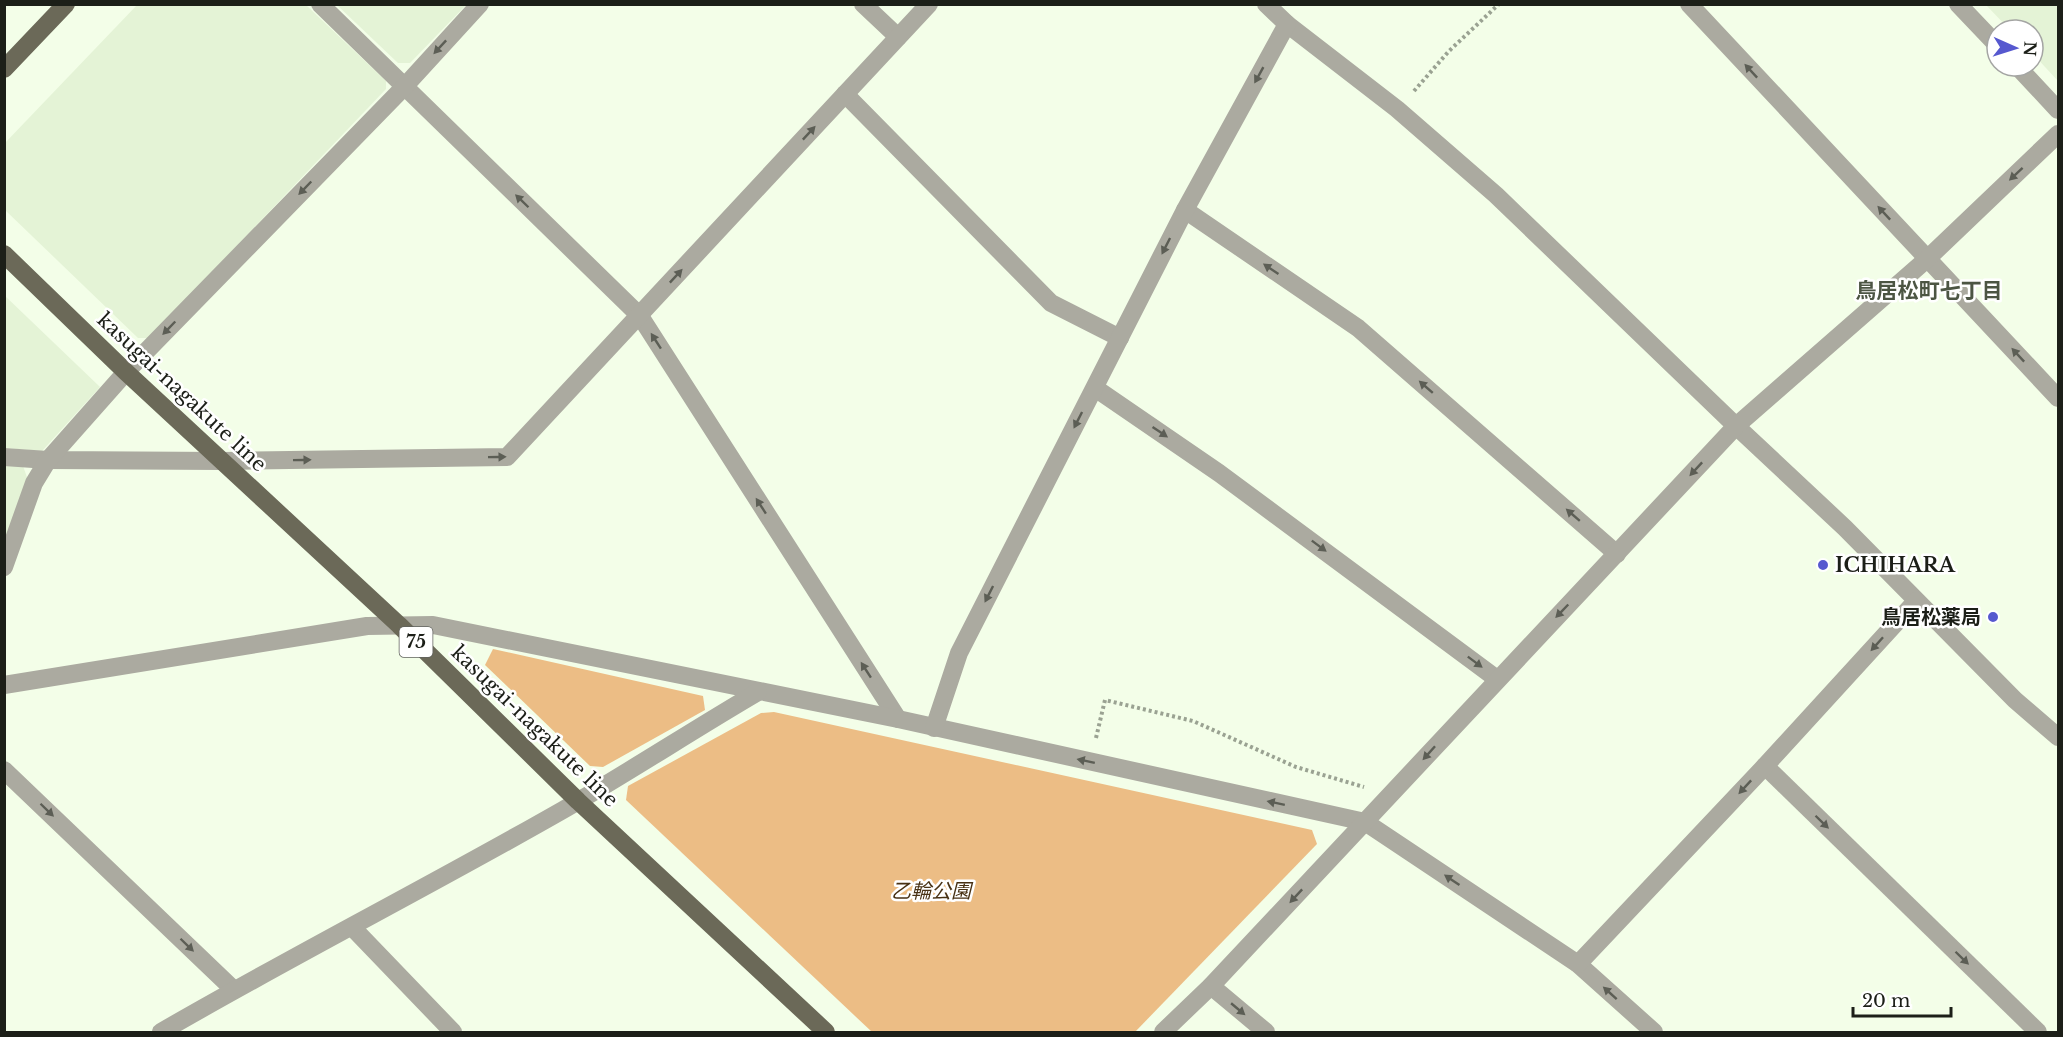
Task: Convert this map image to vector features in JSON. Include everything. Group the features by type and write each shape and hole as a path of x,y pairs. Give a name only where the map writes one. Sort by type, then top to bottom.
{"main road":[{"path":"4,69 66,4"},
{"name":"kasugai-nagakute line","path":"4,254 126,372 399,625 578,801 826,1032"}],"street":[{"path":"320,4 640,316 898,719"},
{"path":"4,567 34,483 48,460 126,372 405,86 480,4"},
{"path":"863,4 898,37"},
{"path":"4,457 48,460 222,461 507,457 929,4"},
{"path":"1266,4 1287,24 1397,109 1504,202 1845,528 2015,700 2058,737"},
{"path":"1689,4 2058,398"},
{"path":"1958,4 1985,32"},
{"path":"934,728 959,653 1185,210 1287,24"},
{"path":"2028,78 2058,110"},
{"path":"845,94 1051,303 1120,338"},
{"path":"1163,1032 1211,986 1736,426 1927,259 2058,134"},
{"path":"1185,210 1358,328 1617,554"},
{"path":"1095,388 1219,473 1497,679"},
{"path":"1578,964 1766,766 1916,601"},
{"path":"4,685 367,626 433,625 898,719 1365,822 1578,964 1653,1032"},
{"path":"161,1032 578,801 758,692"},
{"path":"1766,766 2038,1032"},
{"path":"4,770 234,990"},
{"path":"352,927 453,1032"},
{"path":"1211,986 1266,1032"}],"path":[{"path":"1397,109 1449,51 1499,4"},
{"path":"1090,762 1105,700 1193,722 1296,767 1390,795"}],"shaded area":[{"path":"137,5 306,5 386,81 386,89 149,338 138,338 5,210 4,144"},
{"path":"337,5 466,5 410,63 398,63"},
{"path":"1986,5 2058,5 2058,81 2045,67 2045,18 1998,18"},
{"path":"4,295 100,387 42,451 5,448"},
{"path":"5,465 23,466 28,480 5,544"}],"green space":[{"path":"493,649 703,696 705,710 603,767 590,766 485,665"},
{"name":"乙輪公園","path":"774,712 1312,830 1317,844 1135,1032 872,1032 626,800 628,786 761,713"}],"place":[{"name":"ICHIHARA","path":"1823,565"},
{"name":"鳥居松薬局","path":"1993,617"}],"district":[{"name":"鳥居松町七丁目","path":"1929,291"}]}
